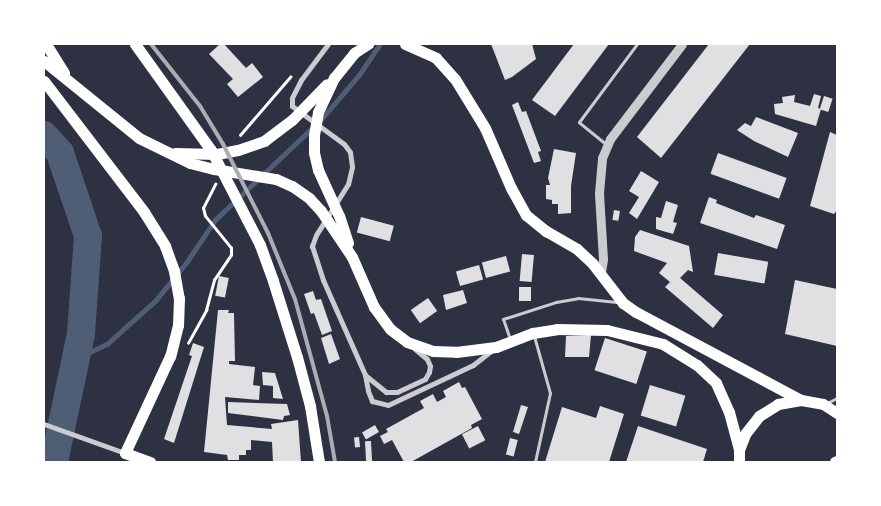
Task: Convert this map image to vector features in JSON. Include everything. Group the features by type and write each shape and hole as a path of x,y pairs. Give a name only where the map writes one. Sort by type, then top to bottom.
{"main road":[{"path":"46,44 67,79"},
{"path":"136,44 211,150 260,245 297,357 310,406 319,462"},
{"path":"171,153 217,154 238,150 264,141 292,120 334,78 356,48 368,44"},
{"path":"408,45 436,58 455,79 485,128 511,188 526,215 546,231 577,249 601,272 623,303 636,312 673,330 801,400 823,404 837,413"},
{"path":"44,62 67,79 102,111 138,138 190,163 214,169 276,179 292,186 321,211 352,257"},
{"path":"334,78 318,112 314,135 314,152 318,170 339,216 352,257 374,308 390,329 407,342 433,351 456,352 496,347 533,334 557,329 607,330 663,344 697,365 716,383 729,412 739,462"},
{"path":"44,81 144,212 165,246 174,271 179,298 178,325 170,356 125,453 150,462"},
{"path":"734,462 745,434 759,416 778,404 801,400"}],"street":[{"path":"328,44 292,98 292,106 344,144 350,152 352,167 348,184 316,235 312,246 323,280 365,375 372,401 388,405 473,365 496,347"},
{"path":"601,272 599,174 608,145 682,44"},
{"path":"365,375 386,392 397,392 425,379 429,372 427,359 407,342"},
{"path":"44,424 125,453"}],"lane":[{"path":"608,145 579,122 637,44"},
{"path":"511,341 503,319 556,302 578,298 623,303"},
{"path":"533,334 550,394 535,462"},
{"path":"823,404 837,398"}],"path":[{"path":"237,141 242,132 292,74"},
{"path":"182,348 189,342 206,310 214,280 231,255 231,248 205,216 203,208 219,176"}],"building":[{"path":"220,44 224,44 246,68 252,63 263,77 238,97 227,84 233,79 209,54"},
{"path":"491,44 532,44 536,59 505,80"},
{"path":"574,44 609,44 555,116 532,100"},
{"path":"709,44 750,44 661,158 637,137"},
{"path":"814,94 821,96 818,108 821,109 816,126 775,114 774,104 783,103 782,97 795,95 794,102 810,106"},
{"path":"824,96 833,99 828,112 820,109"},
{"path":"518,102 522,112 526,111 541,151 538,152 541,161 534,163 512,105"},
{"path":"756,117 798,133 788,157 754,141 737,130 745,123 751,126"},
{"path":"830,132 837,135 837,210 834,214 810,206"},
{"path":"554,149 576,153 571,186 571,213 558,214 558,204 552,204 552,200 546,199 546,185 550,185 548,178"},
{"path":"718,153 787,178 779,199 710,174"},
{"path":"641,171 659,182 637,219 629,213 639,197 629,191"},
{"path":"709,197 717,200 716,203 754,218 756,215 785,225 777,249 700,223"},
{"path":"666,201 678,205 673,222 677,223 673,234 656,229 656,217 661,218"},
{"path":"614,210 620,211 618,221 612,220"},
{"path":"361,217 394,226 390,241 357,232"},
{"path":"640,230 689,246 693,272 688,270 680,278 723,315 713,328 665,287 670,282 659,273 667,263 634,251 635,237"},
{"path":"718,253 768,262 764,284 714,275"},
{"path":"522,254 534,255 532,282 520,281"},
{"path":"506,256 510,271 486,278 482,262"},
{"path":"479,265 483,279 460,286 456,272"},
{"path":"219,276 229,278 225,298 215,296"},
{"path":"795,280 837,289 837,346 785,334"},
{"path":"519,287 531,287 531,301 519,301"},
{"path":"463,290 467,303 446,310 443,295"},
{"path":"313,291 316,300 321,299 332,331 322,335 314,313 311,314 304,294"},
{"path":"428,298 437,311 420,323 411,310"},
{"path":"218,310 229,310 228,313 234,313 235,361 229,361 229,364 255,367 253,385 260,386 259,400 225,397 227,425 272,429 271,424 298,420 301,462 273,462 272,442 251,440 251,450 246,450 246,455 239,455 239,460 228,460 227,455 204,452"},
{"path":"331,334 340,359 329,364 321,338"},
{"path":"591,335 589,357 565,357 566,336"},
{"path":"605,338 647,352 636,384 594,370"},
{"path":"193,343 204,347 174,443 164,439 192,356 189,355"},
{"path":"262,372 275,373 283,399 273,398 273,386 263,385"},
{"path":"459,382 462,388 465,387 482,419 471,425 472,428 411,462 404,462 392,440 384,444 380,436 388,432 386,429 424,408 420,401 433,394 437,402 446,397 443,391"},
{"path":"650,385 685,396 676,426 641,416"},
{"path":"228,402 287,404 290,415 284,416 283,420 228,413"},
{"path":"521,405 528,407 519,434 513,432"},
{"path":"600,406 624,414 609,462 545,462 562,407 596,418"},
{"path":"375,425 379,432 366,439 362,432"},
{"path":"478,426 485,440 469,448 462,434"},
{"path":"638,426 707,449 703,462 626,462"},
{"path":"359,437 360,447 355,447 354,438"},
{"path":"510,438 518,440 514,456 506,454"},
{"path":"365,441 371,441 372,462 366,462"}],"waterway":[{"path":"318,123 359,75 380,44"},
{"path":"76,359 107,344 156,300 186,263 215,220 312,128"},
{"path":"44,135 60,153 88,236 81,334 54,462"}],"railway":[{"path":"151,44 200,106 223,144 268,233 295,299 327,416 335,462"}]}
